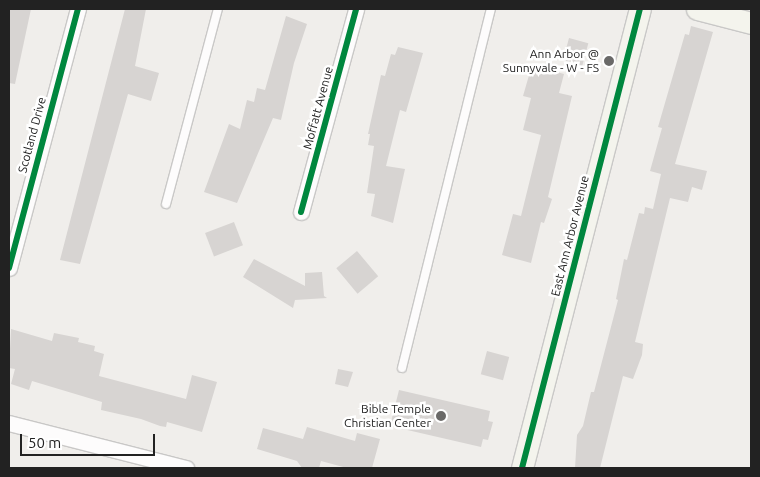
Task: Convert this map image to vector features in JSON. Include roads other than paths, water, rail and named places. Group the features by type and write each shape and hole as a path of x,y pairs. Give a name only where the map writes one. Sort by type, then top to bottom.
{"street":[{"name":"Scotland Drive","path":"9,268 78,9"},
{"name":"Moffatt Avenue","path":"301,212 356,9"},
{"name":"East Ann Arbor Avenue","path":"522,468 640,9"},
{"path":"698,9 751,23"},
{"path":"9,423 186,468"}],"lane":[{"path":"166,204 218,9"},
{"path":"402,368 491,9"}],"place":[{"name":"Ann Arbor @ Sunnyvale - W - FS","path":"609,61"},
{"name":"Bible Temple Christian Center","path":"441,416"}]}
